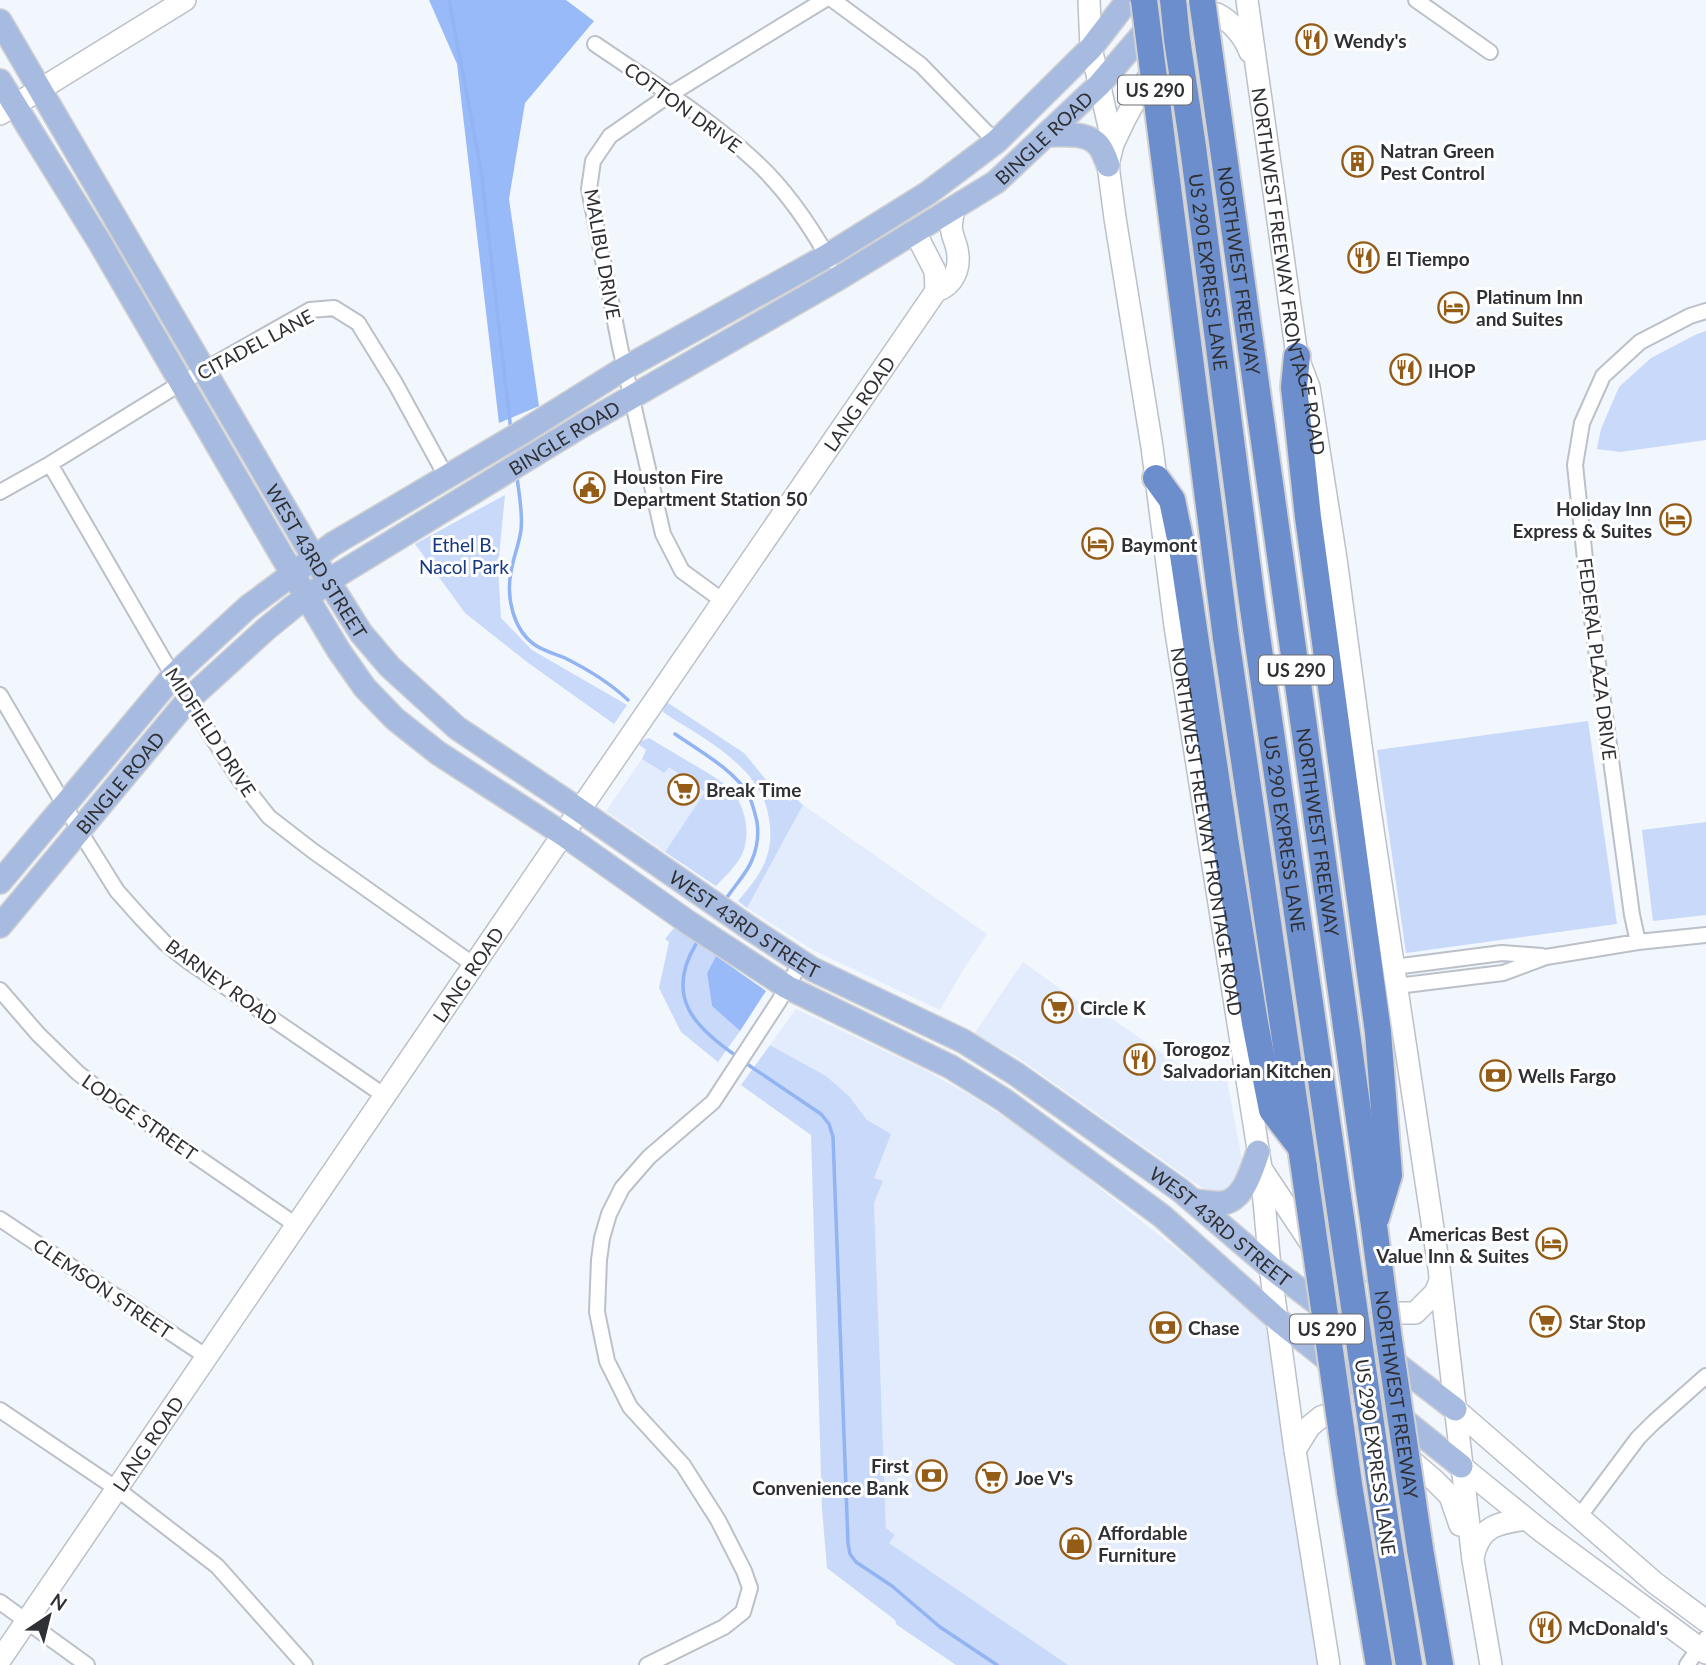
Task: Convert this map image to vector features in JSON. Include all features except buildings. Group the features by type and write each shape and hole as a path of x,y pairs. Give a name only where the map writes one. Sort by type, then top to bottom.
{"highway":[{"name":"US 290","path":"1144,0 1226,638 1350,1491 1379,1665"},
{"name":"US 290 EXPRESS LANE","path":"1173,0 1252,601 1385,1519 1409,1665"},
{"name":"NORTHWEST FREEWAY","path":"1202,0 1388,1340 1440,1665"},
{"path":"1297,356 1294,387 1308,517 1378,1032 1389,1175 1374,1226"},
{"path":"1156,478 1172,500 1182,548 1226,845 1272,1110 1302,1157"}],"main road":[{"path":"7,110 185,0"},
{"name":"NORTHWEST FREEWAY FRONTAGE ROAD","path":"1089,0 1091,47 1111,155 1115,218 1156,478 1175,626 1260,1160 1270,1267 1295,1450 1329,1665"},
{"name":"BINGLE ROAD","path":"0,882 173,676 248,607 333,544 447,478 625,368 827,256 928,193 992,145 1091,47 1128,0"},
{"name":"BINGLE ROAD","path":"0,926 188,700 266,629 329,582 497,477 839,278 996,182 1099,85 1173,0"},
{"name":"NORTHWEST FREEWAY FRONTAGE ROAD","path":"1247,0 1297,356 1309,387 1321,466 1440,1281 1473,1560 1491,1665"},
{"path":"1047,135 1081,135 1111,155 1125,119 1150,74 1199,19 1217,14 1227,19 1248,46 1257,70"},
{"name":"WEST 43RD STREET","path":"0,21 314,558 361,633 390,667 457,728 801,962 969,1045 1016,1074 1135,1157 1187,1195 1270,1267 1455,1409 1655,1583 1706,1621"},
{"name":"WEST 43RD STREET","path":"0,81 7,110 100,243 340,651 365,688 395,719 438,752 563,834 689,923 787,986 951,1067 1004,1100 1162,1216 1278,1319 1527,1519 1700,1651"},
{"path":"936,291 935,271 915,232 920,218 992,145"},
{"name":"LANG ROAD","path":"0,1660 936,291 946,288 957,269 957,250 951,230 954,209"},
{"path":"100,243 123,230"},
{"path":"571,402 583,425"},
{"path":"438,752 457,728"},
{"path":"951,1067 969,1045"},
{"path":"1063,1143 1083,1140 1105,1153 1135,1157"},
{"path":"1162,1216 1187,1195 1226,1203 1234,1198 1260,1160 1318,1254 1389,1314 1415,1313 1435,1293 1440,1281"},
{"path":"1295,1450 1310,1426 1321,1417 1335,1412 1356,1413 1450,1496 1473,1560"},
{"path":"1579,1517 1571,1532 1574,1543 1597,1573"},
{"path":"1473,1560 1479,1540 1490,1528 1504,1522 1527,1519"}],"street":[{"name":"MALIBU DRIVE","path":"723,601 682,571 663,534 625,368 589,190 593,161 610,136 669,95 824,0"},
{"path":"833,0 921,65 992,145"},
{"path":"1416,0 1490,52"},
{"name":"COTTON DRIVE","path":"595,44 725,134 757,163 780,187 817,238 839,278"},
{"name":"CITADEL LANE","path":"0,492 181,383 310,310 334,308 358,323 395,383 447,478"},
{"name":"FEDERAL PLAZA DRIVE","path":"1638,942 1632,915 1589,597 1575,465 1582,423 1603,376 1640,342 1690,316 1706,311"},
{"name":"MIDFIELD DRIVE","path":"50,464 173,676 239,779 269,817 474,965"},
{"name":"BARNEY ROAD","path":"0,695 117,891 165,943 385,1096"},
{"path":"1395,977 1503,973 1546,957 1706,934"},
{"path":"647,1665 724,1627 743,1612 750,1588 718,1520 683,1465 630,1407 607,1360 597,1312 602,1238 622,1188 649,1157 713,1102 801,962"},
{"name":"LODGE STREET","path":"0,990 38,1034 78,1073 296,1225"},
{"name":"CLEMSON STREET","path":"0,1219 206,1357"},
{"path":"1579,1517 1638,1438 1706,1377"},
{"path":"0,1410 117,1489 217,1566 305,1665"},
{"path":"0,1602 86,1665"}],"shaded area":[{"path":"429,0 566,0 594,21 525,103 509,199 539,406 499,423 457,64"},
{"path":"642,759 663,773 669,766 706,792 665,852 606,811"},
{"path":"803,805 987,934 940,1010 813,950 747,908"},
{"path":"716,956 766,991 740,1031 712,1006 707,973"},
{"path":"1023,962 1080,1003 1083,999 1198,1078 1226,1075 1242,1160 1242,1174 1231,1191 1218,1195 1208,1192 1017,1057 974,1034"},
{"path":"796,1009 925,1070 1038,1139 1253,1310 1266,1328 1318,1665 1068,1665 889,1543 895,1535 886,1528 874,1202 883,1181 874,1178 867,1120 849,1096 826,1076 770,1045"}],"green space":[{"path":"1706,331 1706,440 1620,452 1597,449 1601,429 1619,387 1651,358"},
{"name":"Ethel B. Nacol Park","path":"505,495 498,567 501,618 532,650 627,705 614,724 527,662 465,613 415,544"},
{"path":"665,701 744,753 772,787 790,801 794,797 803,805 747,908 738,901 759,874 770,843 769,819 764,800 743,769 712,744 663,712"},
{"path":"1588,721 1617,924 1406,953 1377,750"},
{"path":"649,738 717,779 731,790 739,801 746,823 745,845 738,861 716,886 665,852 705,792 669,767 664,773 642,759 646,750 637,743"},
{"path":"1706,822 1706,915 1653,921 1642,830"},
{"path":"674,928 716,956 707,973 712,1006 740,1031 718,1062 681,1032 659,988 669,942 665,939"},
{"path":"770,1045 826,1076 849,1096 867,1120 891,1134 874,1178 883,1181 874,1203 886,1528 895,1535 889,1543 1068,1665 956,1665 897,1625 895,1620 827,1568 822,1508 811,1135 741,1085"}],"waterway":[{"path":"449,0 481,170 511,431"},
{"path":"517,477 521,523 510,582 516,622 527,639 535,645 590,672 628,700"},
{"path":"675,734 735,778 753,806 758,827 755,851 747,869 728,896"},
{"path":"696,944 683,980 689,1010 709,1035 738,1057"},
{"path":"744,1062 821,1114 829,1124 833,1137 850,1554 856,1562 892,1586 940,1627 997,1665"}],"place":[{"name":"Wendy's","path":"1311,40"},
{"name":"Natran Green Pest Control","path":"1357,161"},
{"name":"El Tiempo","path":"1363,258"},
{"name":"Platinum Inn and Suites","path":"1453,307"},
{"name":"IHOP","path":"1405,370"},
{"name":"Houston Fire Department Station 50","path":"590,487"},
{"name":"Holiday Inn Express & Suites","path":"1675,519"},
{"name":"Baymont","path":"1098,544"},
{"name":"Break Time","path":"683,789"},
{"name":"Circle K","path":"1057,1007"},
{"name":"Torogoz Salvadorian Kitchen","path":"1140,1059"},
{"name":"Wells Fargo","path":"1495,1075"},
{"name":"Americas Best Value Inn & Suites","path":"1552,1244"},
{"name":"Star Stop","path":"1546,1321"},
{"name":"Chase","path":"1165,1327"},
{"name":"First Convenience Bank","path":"932,1476"},
{"name":"Joe V's","path":"992,1477"},
{"name":"Affordable Furniture","path":"1075,1543"},
{"name":"McDonald's","path":"1545,1627"}]}
